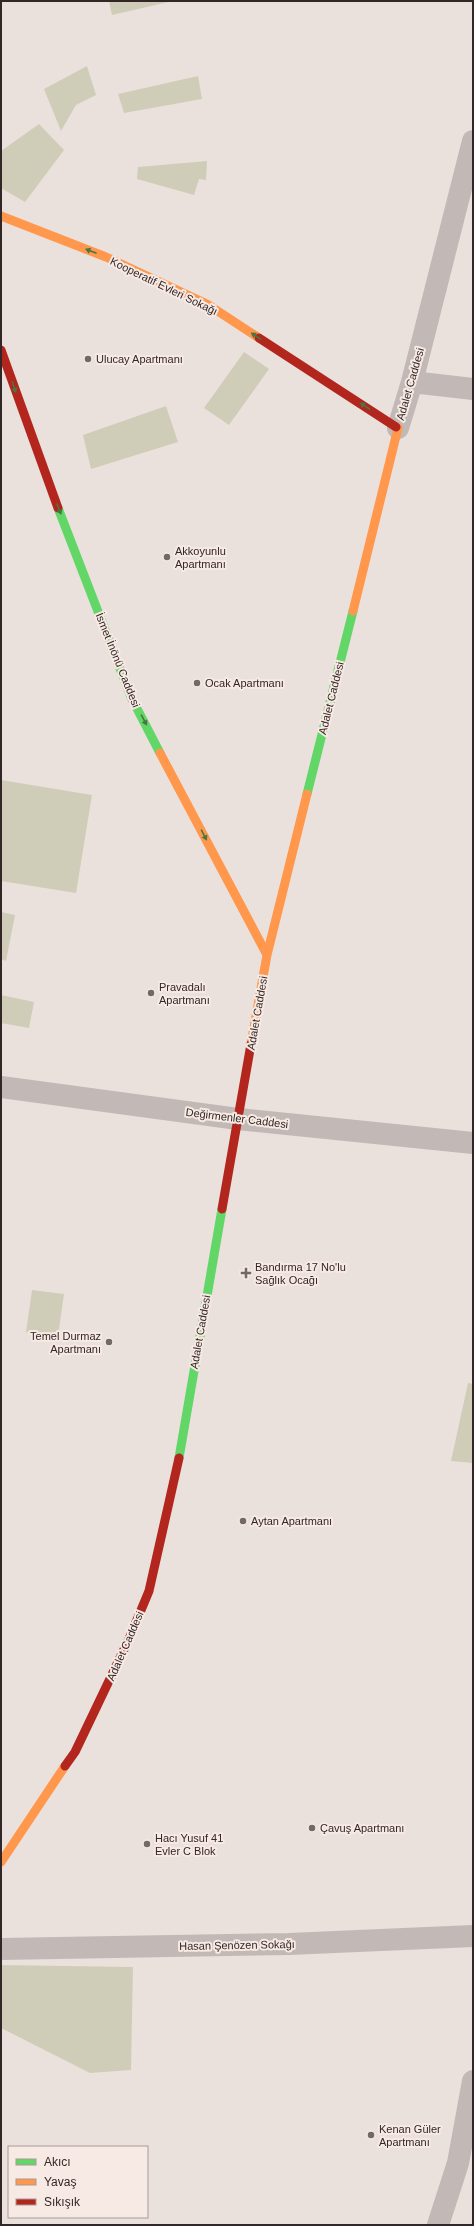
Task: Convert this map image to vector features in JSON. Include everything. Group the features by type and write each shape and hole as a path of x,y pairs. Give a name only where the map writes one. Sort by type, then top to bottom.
{"main road":[{"name":"Kooperatif Evleri Sokağı","path":"1,216 106,257 207,304 398,428"},
{"name":"İsmet İnönü Caddesi","path":"1,350 32,440 131,697 267,955"},
{"name":"Adalet Caddesi","path":"1,1862 75,1752 129,1639 148,1591 173,1490 267,955 398,428"}],"street":[{"name":"Adalet Caddesi","path":"398,428 412,382 473,141"},
{"path":"412,382 473,389"},
{"name":"Değirmenler Caddesi","path":"1,1087 238,1119 473,1143"},
{"name":"Hasan Şenözen Sokağı","path":"1,1950 289,1944 473,1936"},
{"path":"438,2225 458,2163 473,2081"}],"shaded area":[{"path":"109,1 173,1 112,15"},
{"path":"87,66 96,95 76,105 61,131 44,89"},
{"path":"198,76 202,99 124,113 118,94"},
{"path":"39,124 64,150 25,202 1,188 1,151"},
{"path":"207,161 206,180 199,179 194,195 137,179 138,167"},
{"path":"244,352 269,369 229,425 204,408"},
{"path":"166,406 178,442 91,469 83,435"},
{"path":"1,780 92,795 76,893 1,881"},
{"path":"1,912 15,915 6,961 1,959"},
{"path":"1,995 34,1002 29,1028 1,1023"},
{"path":"32,1290 64,1294 58,1336 26,1332"},
{"path":"468,1383 473,1384 473,1463 451,1461"},
{"path":"1,1965 133,1967 131,2070 90,2073 1,2028"}],"traffic: fast":[{"path":"58,508 131,697 160,753"},
{"path":"307,794 353,611"},
{"path":"179,1458 222,1209"}],"traffic: slow":[{"path":"1,216 106,257 207,304 259,338"},
{"path":"353,611 398,428 396,427"},
{"path":"160,753 267,955"},
{"path":"251,1044 267,955 307,794"},
{"path":"1,1862 65,1766"}],"traffic: jam":[{"path":"259,338 396,427"},
{"path":"1,350 58,508"},
{"path":"222,1209 251,1044"},
{"path":"65,1766 75,1752 129,1639 149,1591 179,1458"}],"place":[{"name":"Ulucay Apartmanı","path":"88,359"},
{"name":"Akkoyunlu Apartmanı","path":"167,557"},
{"name":"Ocak Apartmanı","path":"197,683"},
{"name":"Pravadalı Apartmanı","path":"151,993"},
{"name":"Bandırma 17 No'lu Sağlık Ocağı","path":"246,1273"},
{"name":"Temel Durmaz Apartmanı","path":"109,1342"},
{"name":"Aytan Apartmanı","path":"243,1521"},
{"name":"Çavuş Apartmanı","path":"312,1828"},
{"name":"Hacı Yusuf 41 Evler C Blok","path":"147,1844"},
{"name":"Kenan Güler Apartmanı","path":"371,2135"}]}
